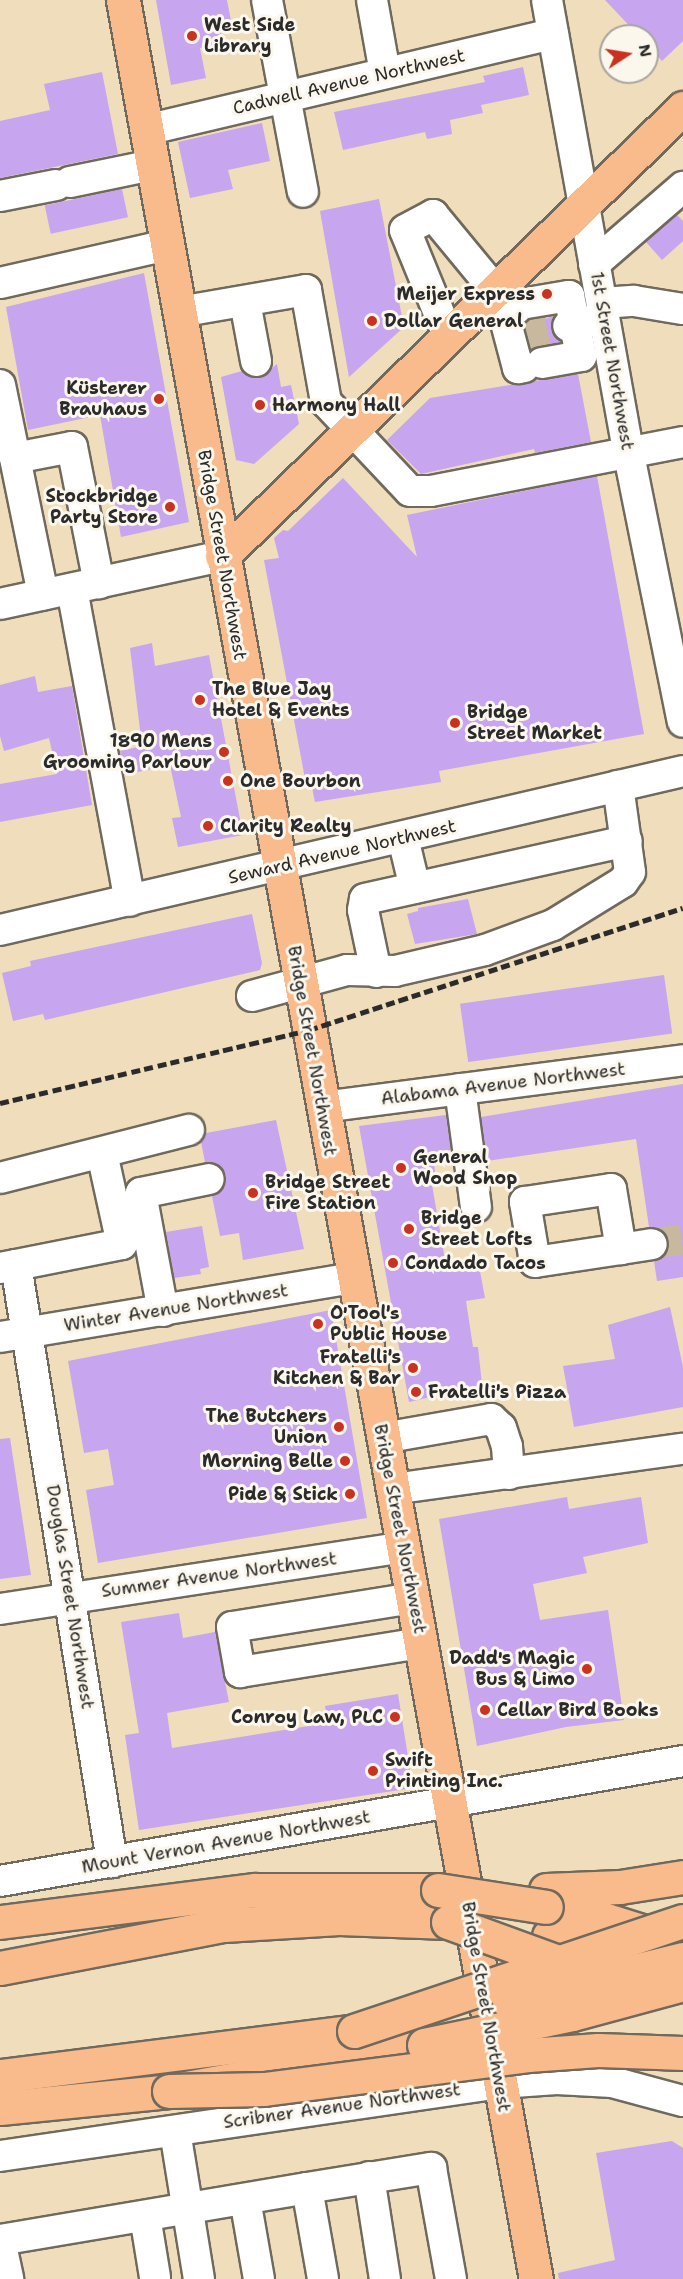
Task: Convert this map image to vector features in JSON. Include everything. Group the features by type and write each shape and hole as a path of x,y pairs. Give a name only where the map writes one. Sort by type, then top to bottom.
{"main road":[{"name":"Bridge Street Northwest","path":"123,0 301,983 352,1278 451,1803 499,2083 536,2279"},
{"path":"222,556 448,335 503,316 583,202 681,114"},
{"path":"549,1924 620,1887 683,1877"},
{"path":"0,1922 255,1890 392,1903 448,1922 549,1924 603,1919 683,1944"},
{"path":"0,1968 224,1925 289,1920 392,1903 438,1890 683,1967"},
{"path":"0,1941 148,1905"},
{"path":"354,2031 683,1922"},
{"path":"549,1924 683,2005"},
{"path":"0,2076 354,2031 517,2000 683,1959"},
{"path":"0,2108 52,2105 169,2091 572,2014 683,1984"},
{"path":"169,2091 264,2088 528,2055 598,2050 683,2053"},
{"path":"0,2116 52,2105"}],"street":[{"path":"267,0 303,192"},
{"path":"372,0 385,74"},
{"name":"1st Street Northwest","path":"547,0 629,454 683,722"},
{"name":"Cadwell Avenue Northwest","path":"146,130 553,34"},
{"path":"0,196 153,165"},
{"path":"594,264 683,187"},
{"path":"448,335 405,230 433,215 503,316 518,368 581,356 571,325 569,296 521,304 503,316"},
{"path":"0,283 167,245"},
{"path":"179,312 306,290 326,402 350,431 410,490 431,492 683,442"},
{"path":"571,325 634,301 683,309"},
{"path":"245,302 256,361"},
{"path":"2,402 43,595"},
{"path":"15,458 72,447 86,586 130,901"},
{"path":"0,604 222,556"},
{"name":"Seward Avenue Northwest","path":"0,930 280,867 683,771"},
{"path":"252,996 347,970 376,972 485,950 553,925 623,882 630,872 618,786"},
{"path":"403,838 415,888"},
{"path":"376,972 362,903 365,899 627,841"},
{"name":"Alabama Avenue Northwest","path":"322,1107 683,1060"},
{"path":"460,1089 476,1207"},
{"path":"0,1178 189,1130"},
{"path":"8,1267 122,1244 102,1153"},
{"path":"163,1311 141,1193 209,1179"},
{"path":"621,1249 652,1244"},
{"name":"Douglas Street Northwest","path":"8,1267 13,1334 71,1597 112,1862"},
{"name":"Winter Avenue Northwest","path":"13,1334 352,1278"},
{"path":"383,1438 491,1419 501,1428 507,1446 509,1474"},
{"path":"393,1488 683,1449"},
{"name":"Summer Avenue Northwest","path":"0,1609 403,1547"},
{"path":"413,1598 232,1627 240,1671 421,1643"},
{"name":"Mount Vernon Avenue Northwest","path":"0,1881 683,1761"},
{"name":"Scribner Avenue Northwest","path":"0,2156 499,2083 557,2079 612,2082 683,2101"},
{"path":"145,2216 149,2278 198,2275 190,2208 175,2131"},
{"path":"8,2279 0,2240 431,2168 451,2279"},
{"path":"369,2177 385,2279"},
{"path":"307,2188 322,2279"},
{"path":"245,2199 259,2279"}],"building":[{"name":"West Side Library","path":"156,0 227,0 232,26 220,28 223,44 200,48 206,78 171,85"},
{"path":"605,0 683,0 683,41 662,61 659,58 659,24 628,24"},
{"path":"523,67 529,95 481,105 483,113 450,120 452,134 427,139 425,132 343,150 334,112 485,82 483,76"},
{"path":"102,72 118,154 0,178 0,121 50,110 44,84"},
{"path":"262,123 270,161 228,170 233,189 190,198 178,142"},
{"path":"122,189 128,217 51,234 45,205"},
{"path":"379,199 404,327 349,377 320,211"},
{"path":"677,215 683,221 683,241 662,260 646,242"},
{"path":"144,273 189,522 121,537 100,415 28,430 6,307"},
{"path":"554,316 551,330 561,342 531,350 524,325"},
{"name":"Harmony Hall","path":"277,364 281,387 291,385 299,424 254,464 236,460 221,377 242,371 260,378"},
{"path":"578,374 591,442 535,453 534,449 421,474 387,440 430,398"},
{"path":"597,476 644,734 439,771 441,782 315,802 311,783 306,784 264,560 279,558 274,538 283,530 288,531 343,478 417,557 407,515"},
{"path":"152,643 155,666 209,655 243,835 178,847 172,818 181,817 170,765 124,775 120,751 142,746 130,648"},
{"path":"35,676 38,692 72,686 92,805 0,822 0,784 57,774 49,738 4,751 0,736 0,685"},
{"path":"468,899 477,934 415,944 407,914 418,911 418,908"},
{"path":"252,914 262,963 260,970 45,1020 43,1014 13,1021 2,973 31,966 30,961"},
{"path":"664,975 672,1033 468,1062 460,1004"},
{"path":"683,1084 683,1277 657,1281 654,1261 663,1257 669,1242 665,1233 649,1227 636,1139 487,1161 481,1117"},
{"path":"446,1115 451,1150 433,1153 435,1173 430,1173 447,1272 479,1266 485,1298 466,1301 473,1347 478,1347 482,1385 409,1402 359,1126"},
{"name":"Bridge Street Fire Station","path":"276,1120 304,1249 243,1260 239,1233 220,1236 212,1196 221,1191 226,1176 221,1167 205,1162 201,1142 206,1133"},
{"path":"202,1226 209,1267 200,1269 201,1274 174,1278 166,1232"},
{"path":"670,1307 683,1367 683,1407 574,1427 563,1366 615,1359 608,1325"},
{"path":"331,1310 367,1518 98,1563 86,1490 114,1485 108,1449 84,1453 68,1361"},
{"path":"10,1438 31,1575 0,1579 0,1439"},
{"path":"567,1497 569,1509 641,1497 648,1543 583,1557 587,1573 533,1584 540,1620 608,1610 624,1720 566,1727 477,1746 439,1519"},
{"path":"179,1613 183,1638 215,1632 229,1702 167,1713 172,1748 328,1723 325,1706 398,1694 413,1788 139,1830 125,1735 139,1733 121,1622"},
{"path":"672,2141 683,2148 683,2279 559,2279 558,2273 615,2260 596,2153"}],"tunnel":[{"path":"518,336 568,326"},
{"path":"652,1244 683,1239"}],"railway":[{"path":"0,1103 309,1030 683,908"}],"place":[{"name":"West Side Library","path":"192,36"},
{"name":"Meijer Express","path":"547,294"},
{"name":"Dollar General","path":"372,321"},
{"name":"Küsterer Brauhaus","path":"159,399"},
{"name":"Harmony Hall","path":"260,405"},
{"name":"Stockbridge Party Store","path":"170,507"},
{"name":"The Blue Jay Hotel & Events","path":"200,700"},
{"name":"Bridge Street Market","path":"455,723"},
{"name":"1890 Mens Grooming Parlour","path":"224,752"},
{"name":"One Bourbon","path":"228,781"},
{"name":"Clarity Realty","path":"208,826"},
{"name":"General Wood Shop","path":"401,1168"},
{"name":"Bridge Street Fire Station","path":"253,1193"},
{"name":"Bridge Street Lofts","path":"409,1229"},
{"name":"Condado Tacos","path":"393,1263"},
{"name":"O'Tool's Public House","path":"318,1324"},
{"name":"Fratelli's Kitchen & Bar","path":"413,1368"},
{"name":"Fratelli's Pizza","path":"416,1392"},
{"name":"The Butchers Union","path":"339,1427"},
{"name":"Morning Belle","path":"345,1461"},
{"name":"Pide & Stick","path":"350,1494"},
{"name":"Dadd's Magic Bus & Limo","path":"587,1669"},
{"name":"Cellar Bird Books","path":"485,1710"},
{"name":"Conroy Law, PLC","path":"395,1717"},
{"name":"Swift Printing Inc.","path":"373,1771"}]}
